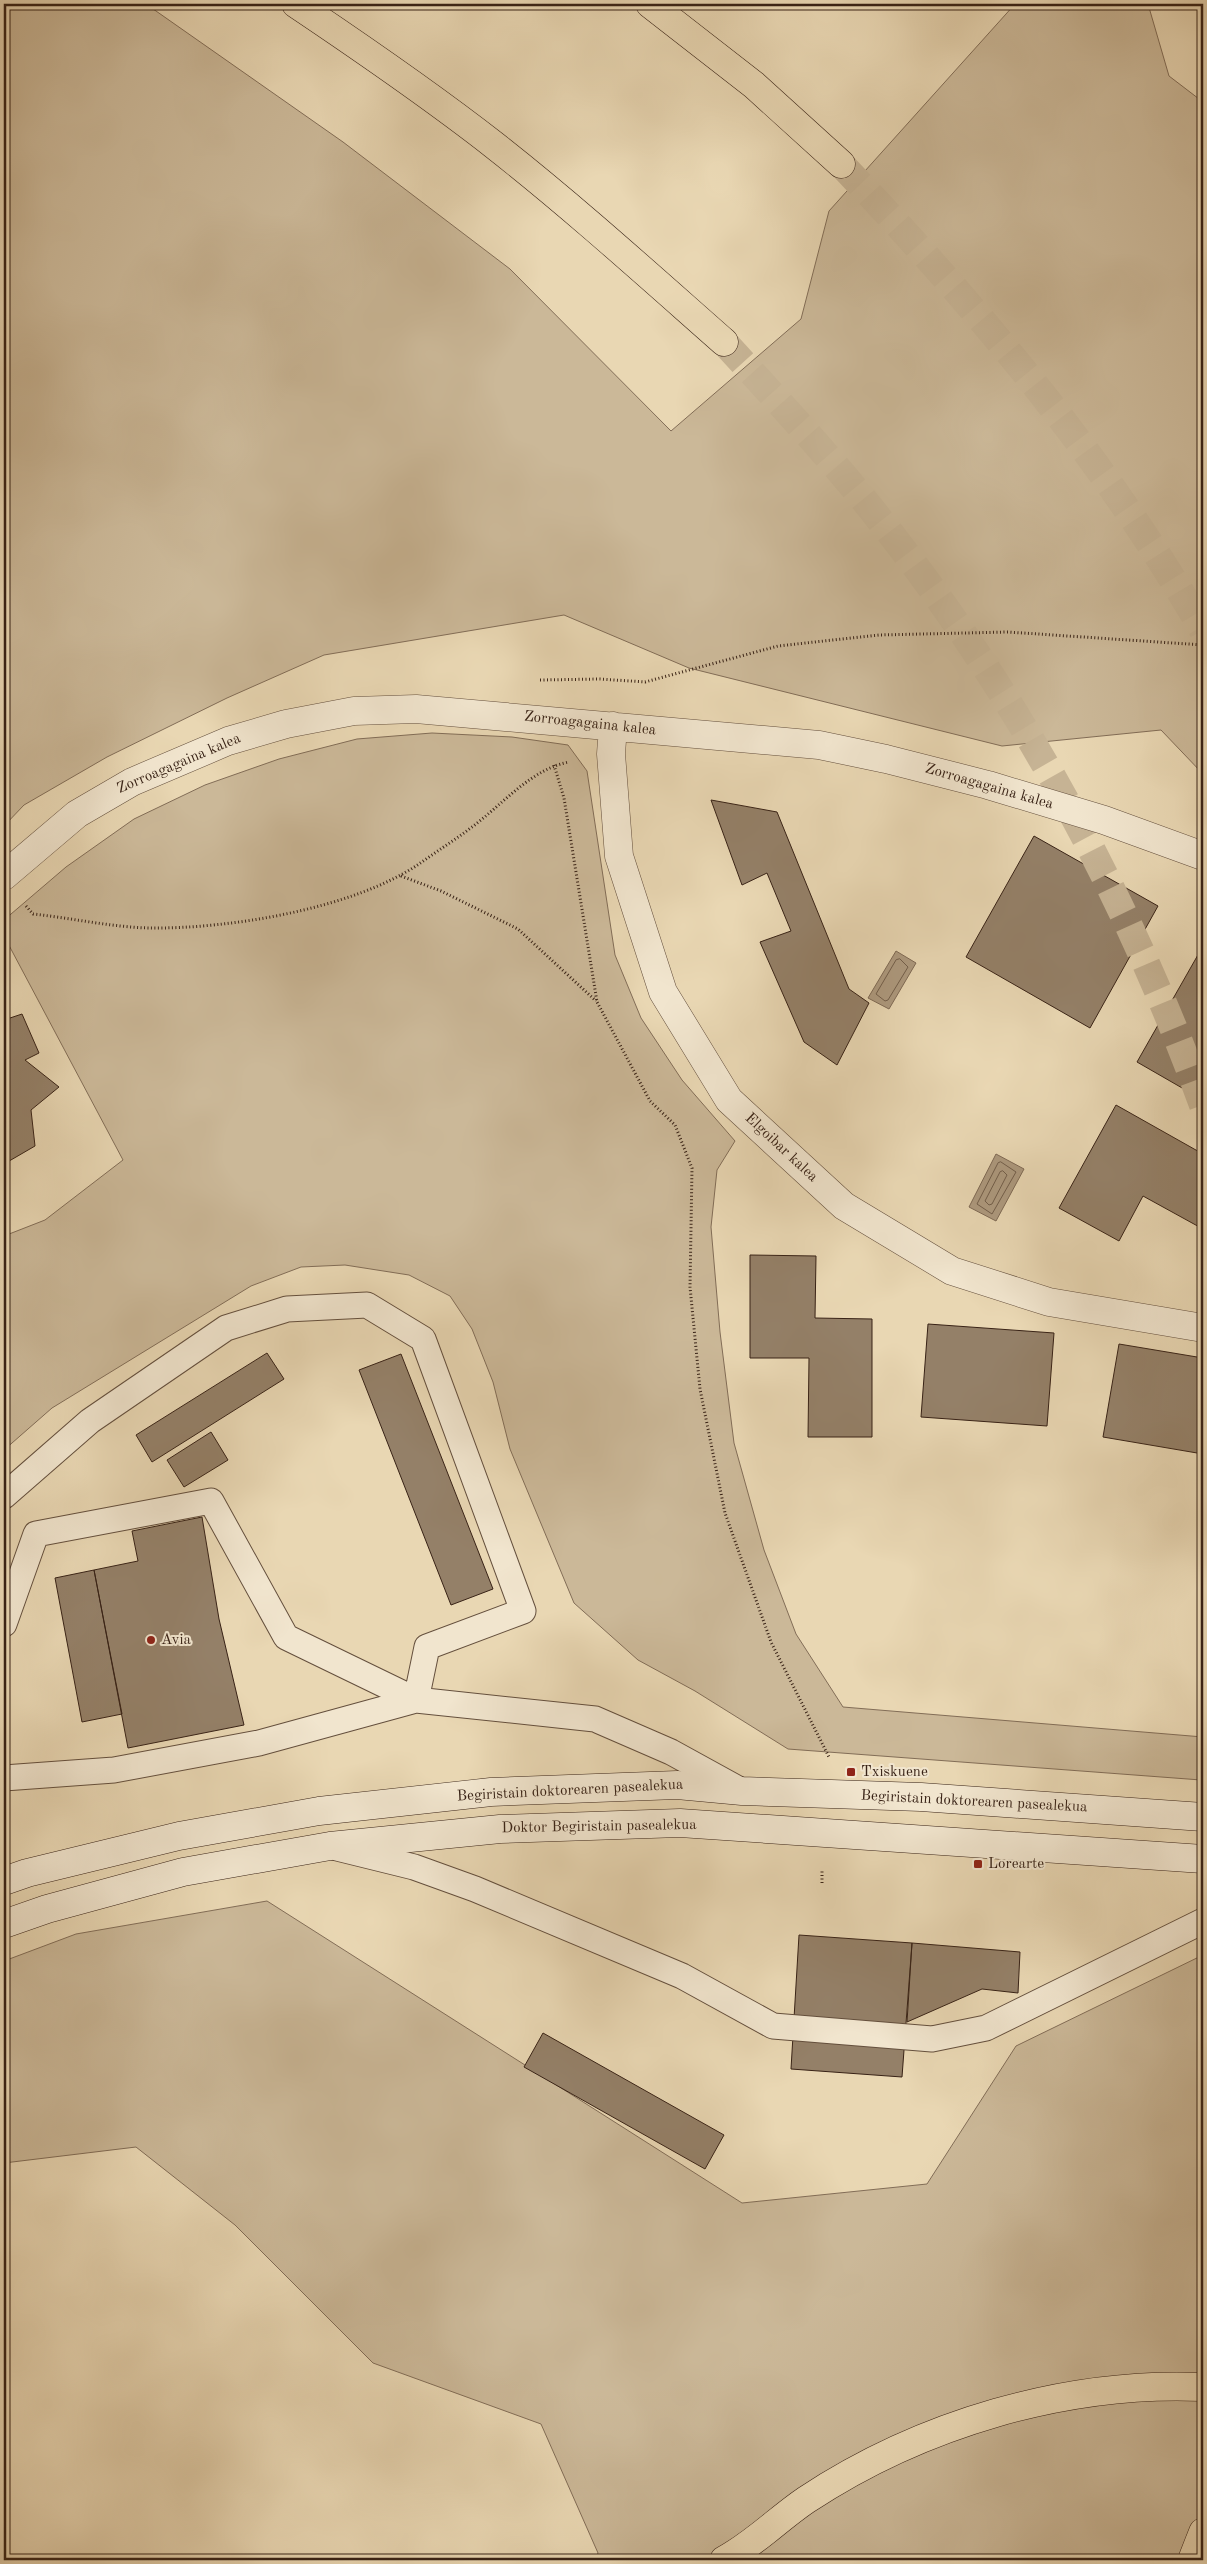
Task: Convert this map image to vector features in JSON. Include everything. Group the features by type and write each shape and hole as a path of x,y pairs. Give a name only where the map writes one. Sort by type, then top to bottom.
{"highway":[{"path":"296,4 383,63 493,144 609,240 724,342"},
{"path":"650,4 754,85 840,164"},
{"path":"732,2558 806,2501 863,2468 924,2439 1020,2408 1082,2393 1125,2387 1203,2387"},
{"path":"1192,2560 1203,2532"}],"main road":[{"name":"Zorroagagaina kalea","path":"4,876 77,814 132,782 228,741 286,724 354,711 416,709 819,745 886,759 1104,820 1203,856"},
{"name":"Elgoibar kalea","path":"613,726 611,754 619,856 663,992 729,1100 844,1206 952,1271 1049,1302 1203,1328"},
{"name":"Begiristain doktorearen pasealekua","path":"4,1881 27,1873 179,1836 319,1811 491,1792 677,1785 742,1791 921,1797 1203,1817"},
{"name":"Doktor Begiristain pasealekua","path":"4,1924 47,1909 183,1872 330,1846 500,1829 680,1823 825,1832 948,1843 1203,1859"}],"lane":[{"path":"4,1496 90,1421 226,1328 287,1309 367,1306 423,1339 523,1611 427,1647 416,1700"},
{"path":"4,1624 36,1534 211,1501 286,1637 416,1700 595,1719 671,1752 742,1791"},
{"path":"4,1778 114,1770 259,1743 416,1700"},
{"path":"330,1846 414,1867 475,1889 682,1976 773,2026 932,2039 986,2028 1203,1921"}],"path":[{"path":"532,680 600,679 645,682 778,646 879,635 1008,632 1203,644"},
{"path":"21,901 33,914 149,928 230,922 325,906 401,876 472,828 534,777 554,765 611,754"},
{"path":"554,765 564,798 597,1002 650,1101 675,1125 692,1168 690,1287 700,1389 725,1513 772,1642 829,1755 826,1794"},
{"path":"401,876 441,890 518,930 597,1002"},
{"path":"822,1882 825,1832"}],"shaded area":[{"path":"4,4 146,4 343,142 510,269 671,431 801,319 829,211 1015,4 1148,4 1169,76 1203,102 1203,774 1161,730 1002,746 689,668 564,615 324,655 227,698 107,757 24,805 4,826"},
{"path":"432,733 512,737 568,745 587,771 615,955 641,1018 682,1080 735,1141 717,1170 711,1227 720,1332 734,1443 764,1550 796,1634 843,1707 1203,1737 1201,1780 788,1749 695,1691 638,1660 574,1603 510,1449 493,1382 472,1329 450,1296 409,1275 345,1265 301,1267 251,1286 52,1408 4,1450 4,1236 45,1220 123,1160 4,936 4,920 66,867 134,819 205,785 279,759 357,739"},
{"path":"267,1901 742,2203 927,2184 1016,2046 1203,1955 1203,2560 595,2560 598,2553 541,2424 373,2363 235,2225 136,2147 4,2163 4,1961 76,1934"}],"water":[{"path":"896,951 916,963 889,1009 868,998"},
{"path":"996,1154 1024,1169 996,1221 969,1207"}],"building":[{"path":"711,800 777,812 849,989 869,1003 837,1065 804,1042 760,942 791,931 767,873 742,885"},
{"path":"1034,836 1158,906 1090,1028 966,957"},
{"path":"1203,946 1203,1100 1137,1062"},
{"path":"22,1014 39,1053 25,1060 59,1087 31,1110 35,1146 4,1164 4,1020"},
{"path":"1116,1105 1203,1154 1203,1229 1143,1196 1119,1241 1059,1208"},
{"path":"750,1255 816,1256 815,1318 872,1319 872,1437 808,1437 809,1358 750,1358"},
{"path":"928,1324 1054,1333 1047,1426 921,1417"},
{"path":"1119,1344 1203,1358 1203,1454 1103,1437"},
{"path":"267,1353 284,1379 152,1462 136,1435"},
{"path":"401,1354 493,1589 451,1605 359,1370"},
{"path":"211,1432 228,1460 184,1487 167,1460"},
{"path":"202,1517 219,1619 244,1725 128,1748 94,1570 138,1561 132,1531"},
{"path":"94,1570 122,1714 82,1722 55,1578"},
{"path":"799,1935 912,1943 902,2077 791,2069"},
{"path":"912,1943 1020,1952 1018,1993 982,1989 907,2022"},
{"path":"543,2033 724,2135 705,2169 524,2067"}],"tunnel":[{"path":"841,164 941,273 1036,386 1124,505 1165,566 1203,630"},
{"path":"724,342 784,407 880,520 931,587 1023,727 1065,800 1104,874 1140,950 1173,1027 1203,1105"}],"place":[{"name":"Avia","path":"151,1640"},
{"name":"Txiskuene","path":"851,1772"},
{"name":"Lorearte","path":"978,1864"}]}
